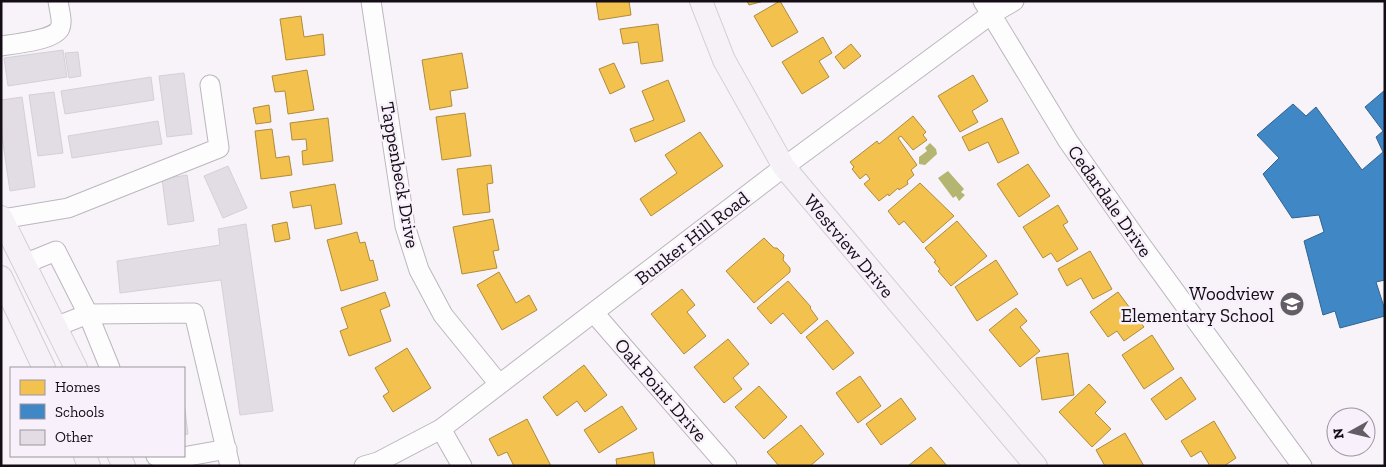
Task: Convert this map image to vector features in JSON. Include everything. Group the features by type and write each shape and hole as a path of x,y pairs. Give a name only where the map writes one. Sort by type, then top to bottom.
{"main road":[{"name":"Westview Drive","path":"701,1 724,60 784,167 1036,466"},
{"path":"2,218 76,367"},
{"path":"1,277 44,367"}],"street":[{"path":"1,46 57,34 61,27 58,1"},
{"name":"Tappenbeck Drive","path":"370,1 405,226 419,270 443,315 499,384"},
{"name":"Bunker Hill Road","path":"364,466 378,462 441,429 784,167 986,8 1014,1"},
{"name":"Cedardale Drive","path":"986,8 1068,141 1302,466"},
{"path":"2,218 68,208 219,148 210,85"},
{"path":"24,264 56,251 88,314 110,367"},
{"path":"56,327 88,314 194,313 228,458 166,460 158,457"},
{"name":"Oak Point Drive","path":"594,313 728,466"},
{"path":"441,429 462,466"}],"shaded area":[{"path":"930,143 936,149 937,154 925,165 919,164 919,157 927,151 925,148"},
{"path":"948,171 964,189 961,192 965,195 959,201 956,196 953,198 938,178"}],"building: Homes":[{"path":"596,1 629,1 631,15 599,20"},
{"path":"747,1 764,1 749,5"},
{"path":"780,1 798,32 772,47 754,16"},
{"path":"301,16 304,37 323,34 325,55 286,60 280,19"},
{"path":"658,24 663,61 641,64 638,42 623,44 620,29"},
{"path":"823,37 832,53 819,61 829,77 802,94 782,62"},
{"path":"851,44 861,56 844,69 835,57"},
{"path":"462,53 468,88 450,91 452,106 430,110 422,60"},
{"path":"614,63 625,87 610,94 599,69"},
{"path":"307,70 314,110 288,114 285,91 275,92 272,76"},
{"path":"973,75 988,101 972,111 978,122 960,132 938,96"},
{"path":"668,80 685,121 635,142 630,129 654,120 642,91"},
{"path":"269,105 271,122 256,124 253,108"},
{"path":"465,113 471,156 442,160 436,117"},
{"path":"913,116 926,132 923,135 927,140 913,150 901,136 898,138 917,165 911,170 914,175 907,181 908,184 899,190 898,188 889,196 888,194 879,201 864,184 870,179 866,174 860,179 852,169 854,167 850,162 877,141 879,144"},
{"path":"328,118 333,161 303,165 302,151 307,150 306,139 292,140 290,123"},
{"path":"1002,118 1019,153 998,163 988,142 969,151 962,137"},
{"path":"272,129 276,158 289,156 292,175 261,179 255,131"},
{"path":"700,132 723,166 651,216 640,199 677,173 665,155"},
{"path":"1028,164 1050,196 1019,217 997,184"},
{"path":"491,165 493,183 487,184 490,212 463,215 457,169"},
{"path":"920,183 954,216 923,243 904,221 899,225 888,211"},
{"path":"335,184 342,224 315,229 311,205 293,208 290,192"},
{"path":"1058,205 1068,222 1063,225 1078,249 1057,262 1051,253 1043,258 1023,227"},
{"path":"493,219 499,250 493,251 497,268 462,274 453,227"},
{"path":"957,221 987,256 951,286 938,271 940,269 934,262 936,261 925,248"},
{"path":"287,222 290,239 275,242 272,225"},
{"path":"357,232 360,243 365,242 370,261 373,260 378,280 341,291 327,240"},
{"path":"764,238 784,255 783,260 790,268 790,272 754,303 726,271"},
{"path":"1090,251 1112,289 1093,299 1081,278 1067,286 1058,269"},
{"path":"996,260 1018,294 977,321 955,287"},
{"path":"499,272 516,303 529,295 537,310 502,330 477,285"},
{"path":"788,281 811,307 818,319 801,334 783,313 771,324 757,308"},
{"path":"682,289 695,305 687,312 706,336 684,354 651,314"},
{"path":"385,292 390,306 380,310 391,341 349,356 340,331 348,328 341,308"},
{"path":"1118,292 1144,327 1124,341 1117,331 1108,337 1090,312"},
{"path":"1016,308 1027,321 1020,327 1040,351 1020,367 989,330"},
{"path":"827,320 854,353 833,370 806,337"},
{"path":"1152,335 1174,369 1144,389 1122,355"},
{"path":"728,339 749,364 733,378 742,389 724,403 694,367"},
{"path":"407,348 431,388 393,412 383,396 389,392 375,368"},
{"path":"1068,353 1074,395 1042,400 1036,358"},
{"path":"584,365 607,395 585,412 577,401 557,416 543,397"},
{"path":"860,376 881,406 858,423 836,393"},
{"path":"1181,377 1196,399 1166,420 1151,399"},
{"path":"1089,384 1106,402 1095,413 1111,429 1092,447 1059,412"},
{"path":"759,386 787,417 764,439 735,407"},
{"path":"901,398 916,419 881,445 866,424"},
{"path":"622,406 637,429 599,453 584,430"},
{"path":"527,419 551,466 514,466 507,452 498,456 489,439"},
{"path":"1214,421 1236,458 1224,466 1210,466 1201,451 1191,457 1181,441"},
{"path":"801,425 824,454 810,466 779,466 767,452"},
{"path":"1125,433 1144,466 1105,466 1096,450"},
{"path":"931,447 947,466 908,466"},
{"path":"653,452 655,466 617,466 616,459"}],"building: Schools":[{"path":"1385,90 1385,280 1376,282 1385,310 1385,316 1340,328 1335,311 1323,315 1304,241 1324,232 1319,215 1292,218 1263,174 1279,158 1257,135 1293,104 1306,116 1316,107 1362,170 1383,152 1376,137 1383,131 1365,107"}],"building: Other":[{"path":"63,50 67,77 8,86 4,58"},
{"path":"78,52 81,76 69,78 65,53"},
{"path":"184,73 192,134 167,137 159,76"},
{"path":"151,77 154,100 65,114 61,91"},
{"path":"54,92 63,153 38,156 29,95"},
{"path":"22,97 35,187 10,191 1,130 1,100"},
{"path":"158,121 162,144 72,158 68,136"},
{"path":"228,166 247,208 223,218 204,176"},
{"path":"187,175 194,221 168,225 162,179"},
{"path":"246,224 273,411 240,415 221,280 120,293 117,261 220,245 218,229"},
{"path":"185,410 188,434 185,435"}],"place":[{"name":"Woodview Elementary School","path":"1292,304"}]}
